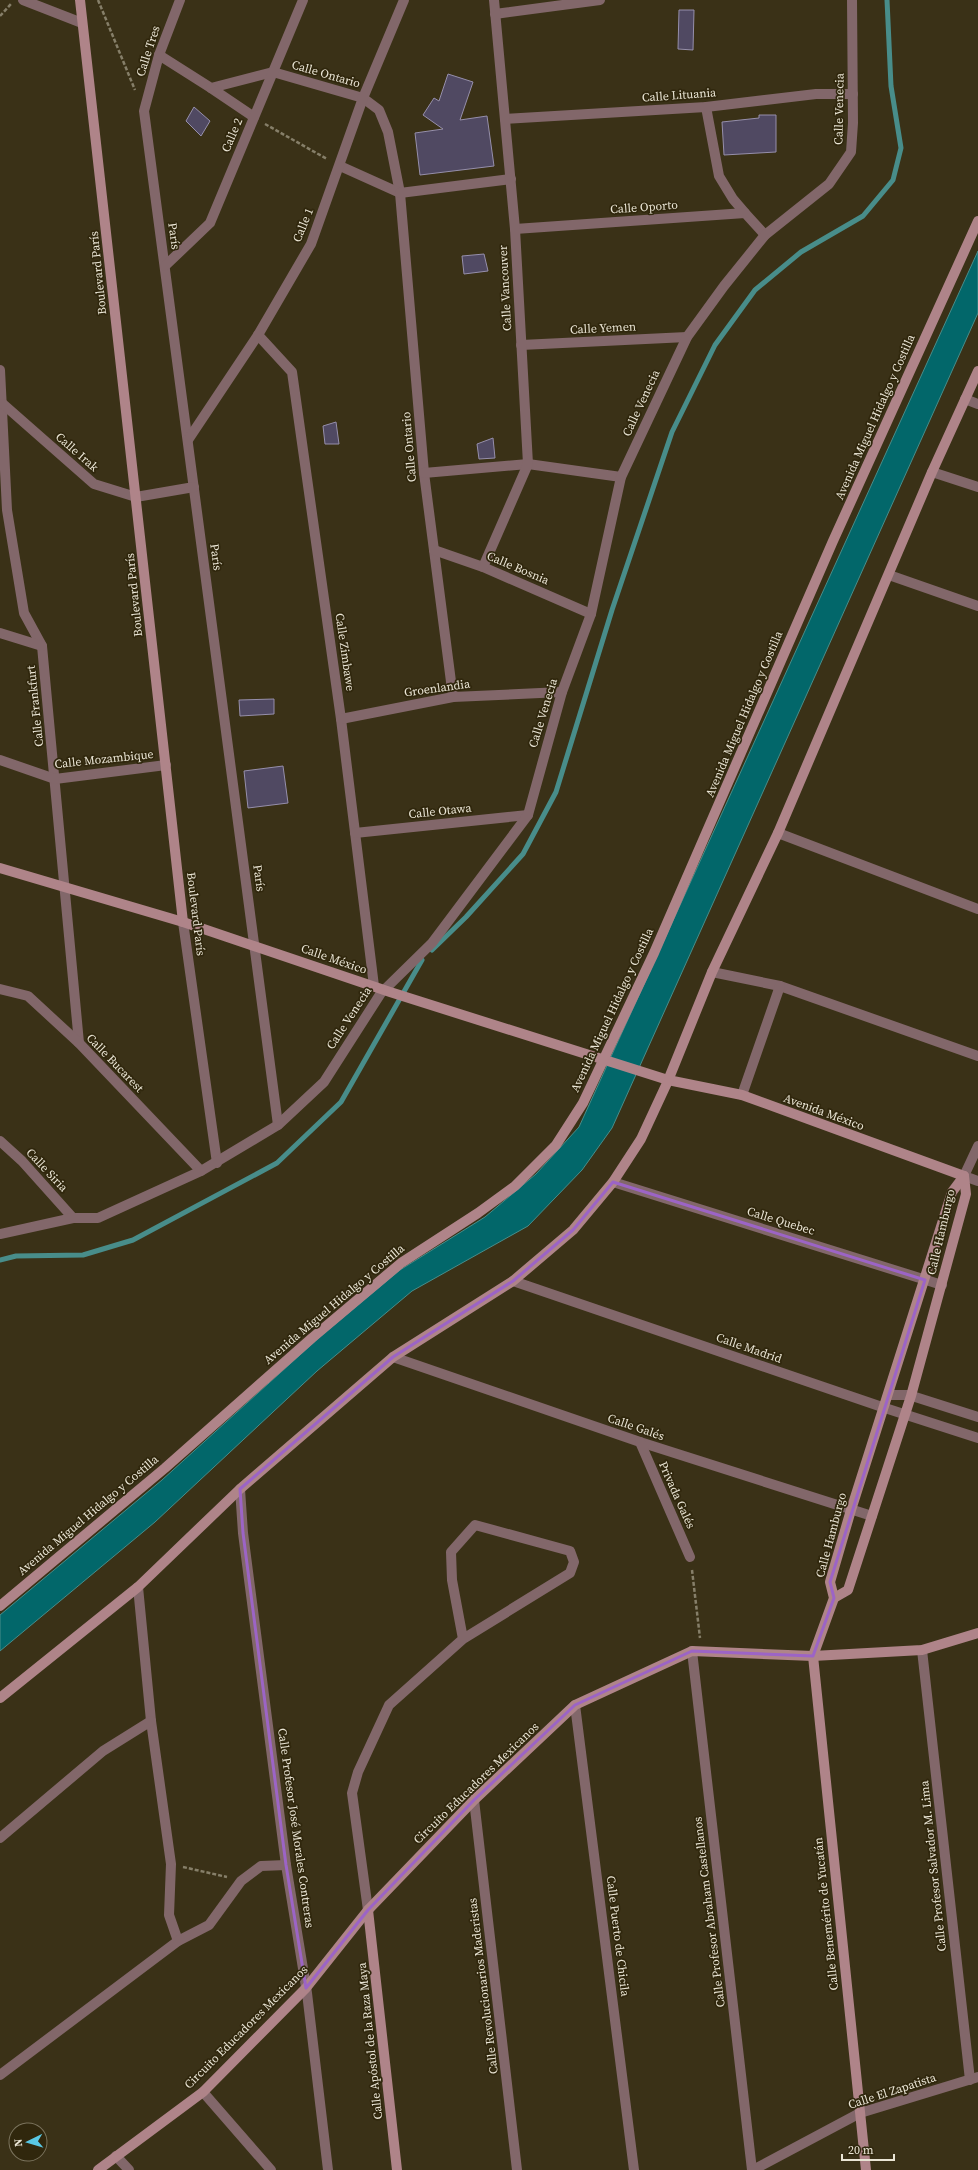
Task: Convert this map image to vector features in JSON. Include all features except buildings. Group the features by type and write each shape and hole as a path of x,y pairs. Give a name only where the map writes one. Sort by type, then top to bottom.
{"street":[{"path":"23,0 82,22 80,0"},
{"name":"Calle Tres","path":"144,111 159,55 180,0"},
{"name":"Calle 2","path":"165,266 210,223 303,0"},
{"name":"Calle 1","path":"188,440 258,335 311,244 363,98 404,0"},
{"name":"Calle Vancouver","path":"483,567 528,464 515,229 494,0"},
{"path":"495,14 600,0"},
{"name":"Calle Venecia","path":"0,1234 73,1218 98,1218 217,1163 278,1125 324,1082 382,989 432,943 528,815 562,692 591,614 621,477 687,337 724,286 765,235 829,184 851,152 853,94 852,0"},
{"name":"Boulevard París","path":"82,22 183,922 217,1163"},
{"path":"159,55 254,117"},
{"path":"211,88 273,72"},
{"name":"Calle Ontario","path":"273,72 363,98 379,110 388,132 400,193 424,473 453,697"},
{"name":"Calle Lituania","path":"505,119 706,107 801,96 853,94"},
{"path":"706,107 719,176 745,213 765,235"},
{"name":"París","path":"144,111 278,1125"},
{"path":"340,166 400,193 511,179"},
{"name":"Calle Oporto","path":"515,229 745,213"},
{"name":"Avenida Miguel Hidalgo y Costilla","path":"0,1606 165,1468 312,1338 401,1264 478,1213 515,1186 556,1145 583,1103 605,1060 654,953 830,548 978,221"},
{"name":"Calle Zimbawe","path":"258,335 292,372 341,719 355,833 382,989"},
{"name":"Calle Yemen","path":"521,345 687,337"},
{"name":"Calle Frankfurt","path":"0,370 2,404 3,509 24,613 42,646 56,779 79,1043"},
{"path":"0,1698 138,1587 240,1489 393,1357 513,1281 573,1230 612,1182 641,1139 664,1078 778,833 932,472 978,372"},
{"path":"965,399 978,404"},
{"name":"Calle Irak","path":"2,404 94,484 136,497 194,487"},
{"path":"424,473 528,464 621,477"},
{"path":"932,472 978,487"},
{"name":"Calle Bosnia","path":"434,550 483,567 591,614"},
{"path":"889,575 978,606"},
{"path":"0,633 42,646"},
{"name":"Groenlandia","path":"341,719 453,697 562,692"},
{"name":"Calle Mozambique","path":"0,760 56,779 166,765"},
{"name":"Calle Otawa","path":"355,833 528,815"},
{"path":"778,833 978,909"},
{"name":"Calle México","path":"0,868 183,922 425,1003 664,1078"},
{"path":"712,972 780,986 978,1056"},
{"path":"742,1095 780,986"},
{"name":"Calle Bucarest","path":"0,989 28,996 79,1043 201,1171"},
{"name":"Avenida México","path":"664,1078 742,1095 978,1180"},
{"name":"Calle Siria","path":"0,1141 22,1161 73,1218"},
{"path":"964,1176 978,1146"},
{"name":"Calle Hamburgo","path":"813,1656 834,1598 830,1582 851,1510 885,1408 952,1192 964,1176"},
{"name":"Calle Hamburgo","path":"834,1598 848,1590 911,1396 966,1194 964,1176"},
{"name":"Calle Quebec","path":"612,1182 942,1286"},
{"name":"Calle Madrid","path":"513,1281 904,1415 978,1438"},
{"name":"Calle Galés","path":"393,1357 640,1442 872,1516"},
{"path":"889,1395 911,1396 978,1417"},
{"name":"Privada Galés","path":"640,1442 690,1557"},
{"name":"Calle Profesor José Morales Contreras","path":"240,1489 243,1533 286,1865 306,1988 328,2170"},
{"path":"368,1910 352,1793 358,1772 390,1705 463,1639 570,1573 574,1562 570,1551 476,1525 451,1552 452,1580 463,1639"},
{"path":"138,1587 151,1721 172,1864 169,1915 178,1941"},
{"name":"Circuito Educadores Mexicanos","path":"98,2170 203,2092 306,1988 368,1910 474,1800 575,1705 697,1651 813,1656 922,1650 978,1633"},
{"name":"Calle Profesor Salvador M. Lima","path":"922,1650 974,2079"},
{"name":"Calle Profesor Abraham Castellanos","path":"697,1651 753,2170"},
{"name":"Calle Benemérito de Yucatán","path":"813,1656 866,2170"},
{"name":"Calle Puerto de Chicila","path":"575,1705 634,2170"},
{"path":"0,1838 103,1751 151,1721"},
{"name":"Calle Revolucionarios Maderistas","path":"474,1800 517,2170"},
{"path":"0,2075 178,1941 209,1925 241,1881 260,1866 286,1865"},
{"name":"Calle Apóstol de la Raza Maya","path":"368,1910 397,2170"},
{"name":"Calle El Zapatista","path":"753,2170 860,2113 974,2079"},
{"path":"203,2092 271,2170"},
{"path":"116,2156 129,2170"}],"path":[{"path":"0,16 15,0"},
{"path":"98,0 144,111"},
{"path":"254,117 340,166"},
{"path":"690,1557 697,1651"},
{"path":"172,1864 241,1881"}],"highlighted area":[{"path":"613,1182 925,1280 830,1582 834,1598 813,1656 692,1651 575,1705 474,1800 368,1910 306,1988 286,1865 243,1533 240,1489 393,1357 513,1281 573,1230"}],"water":[{"path":"978,251 978,313 612,1128 582,1170 528,1226 412,1291 317,1371 155,1522 0,1651 0,1615 162,1480 322,1335 400,1270 485,1217 536,1174 579,1127"}],"waterway":[{"path":"432,950 466,917 523,854 556,792 612,610 672,432 715,345 755,290 801,252 863,216 893,180 901,148 891,86 887,0"},
{"path":"0,1260 16,1256 83,1255 133,1240 277,1163 341,1102 422,960"}]}
